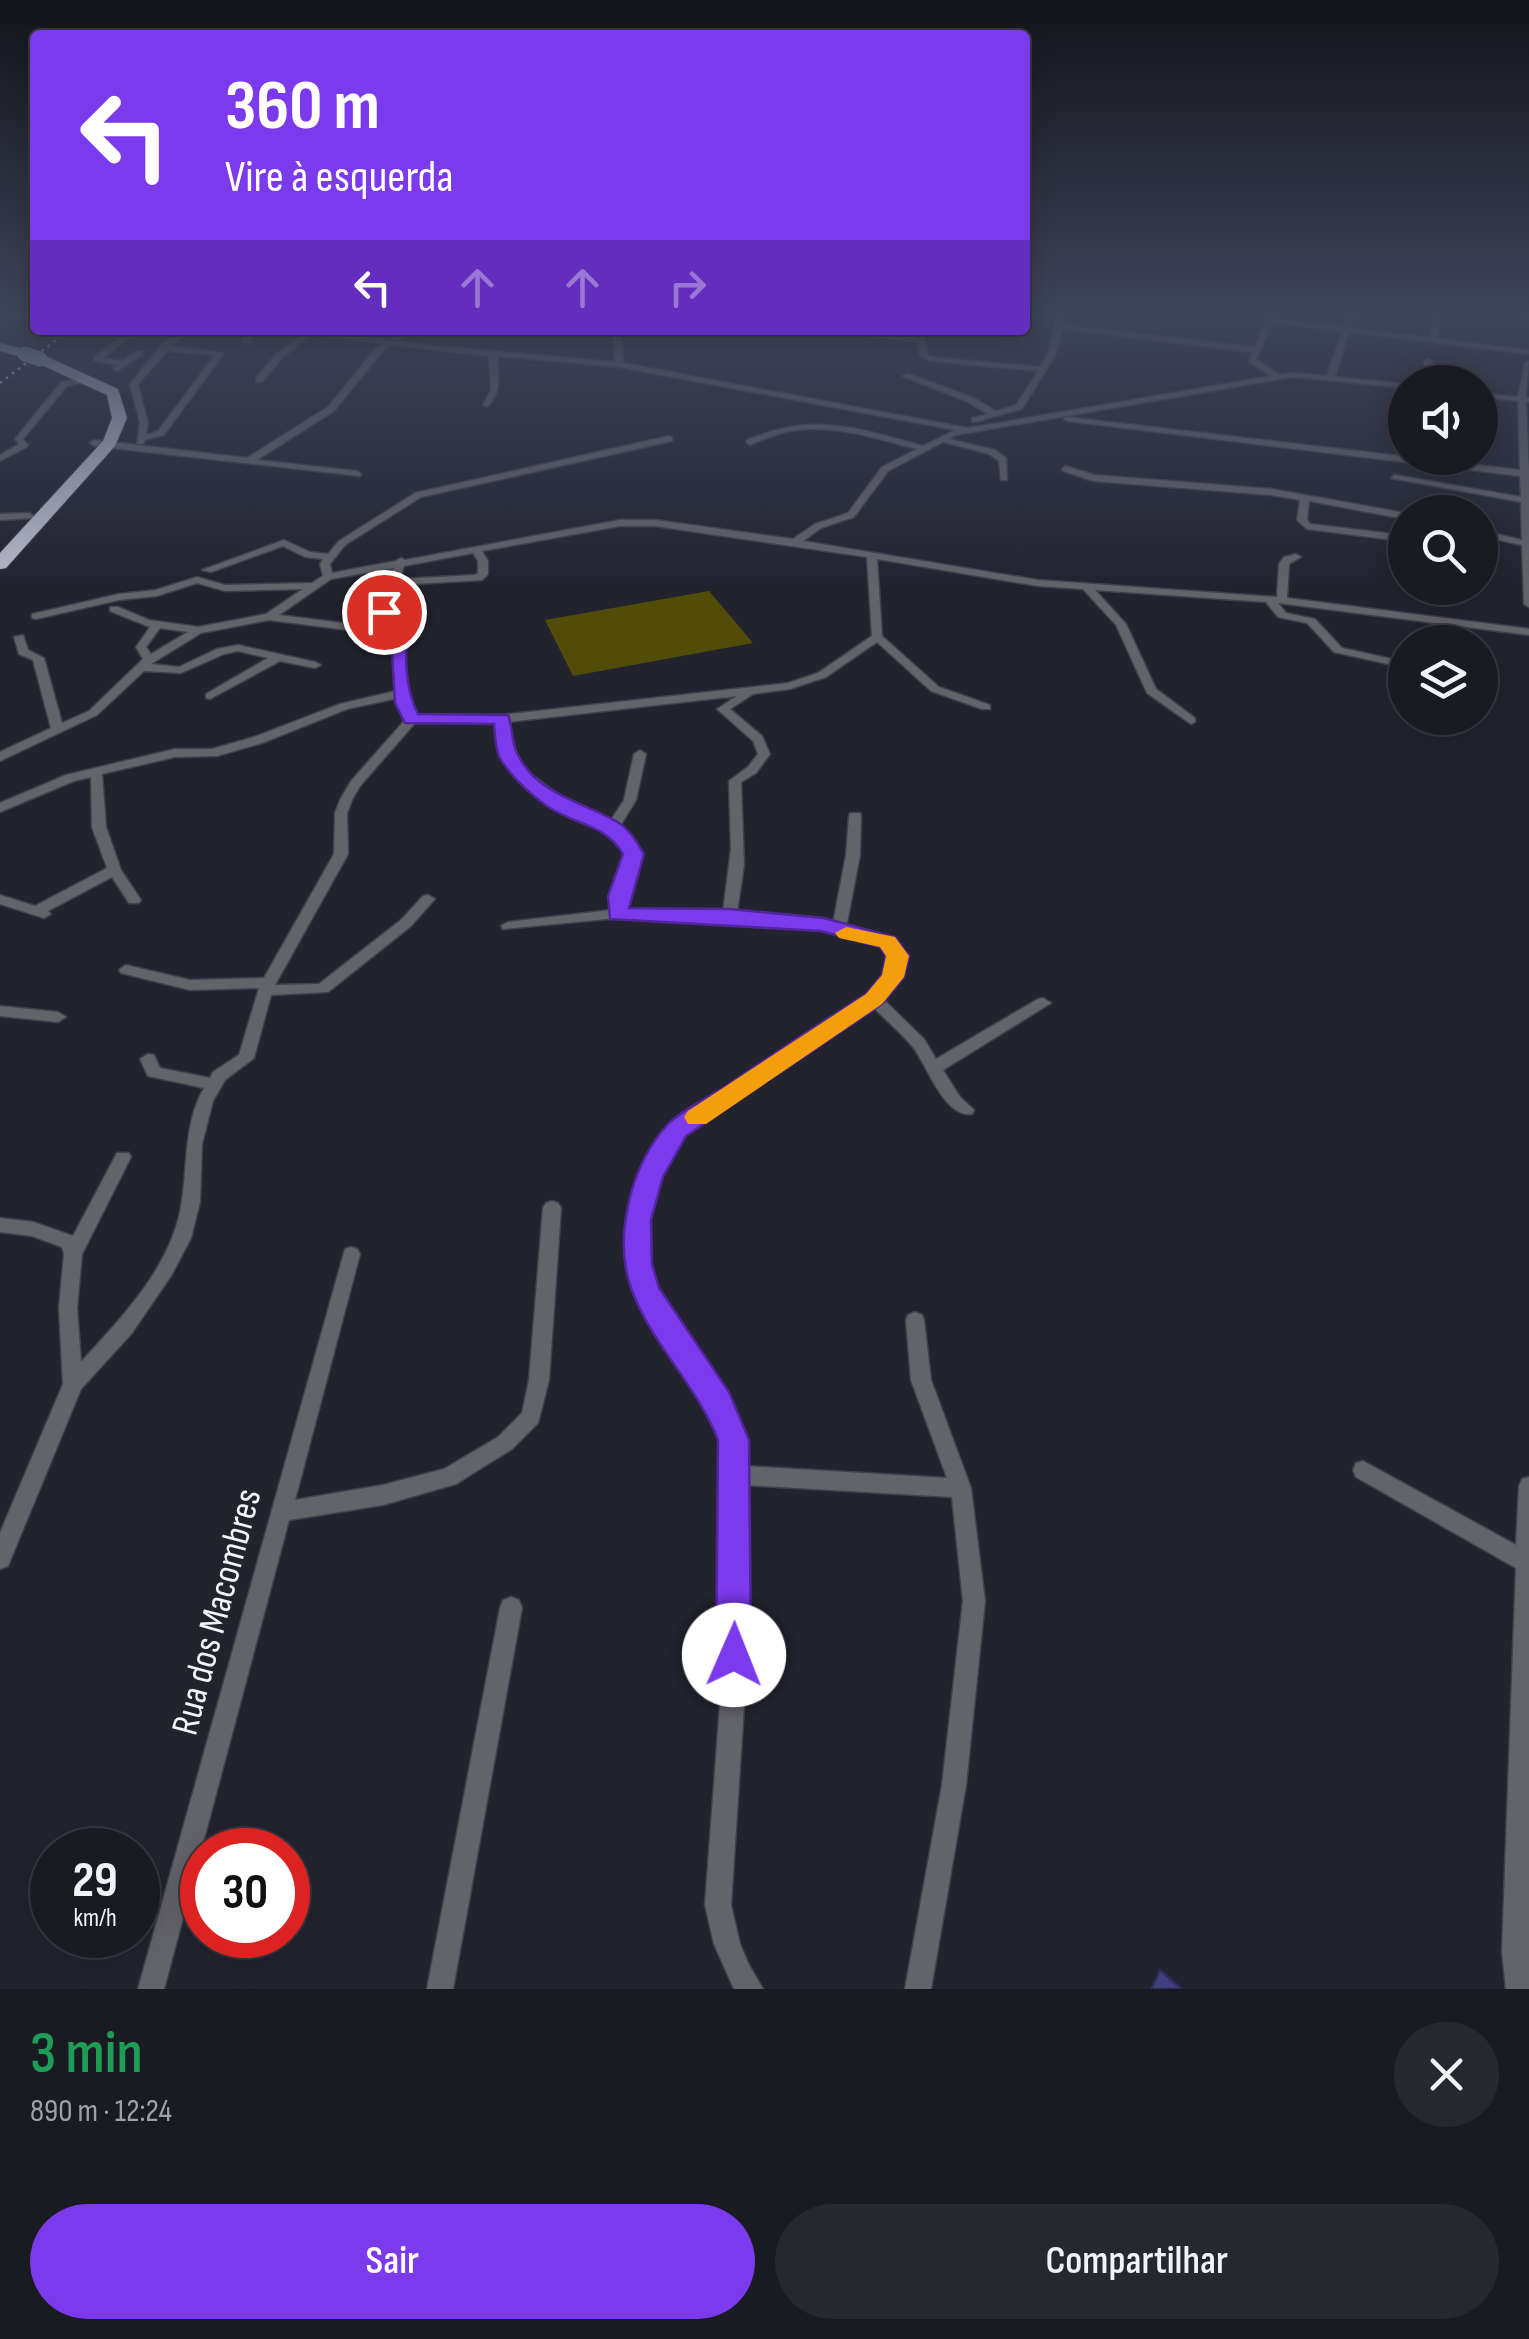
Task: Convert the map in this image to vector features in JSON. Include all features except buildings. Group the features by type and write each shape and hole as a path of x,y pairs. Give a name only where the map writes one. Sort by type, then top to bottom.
{"highway":[{"path":"5,549 101,444 122,414 117,403"},
{"path":"0,564 5,549 29,516 65,484"}],"street":[{"path":"0,458 24,445 19,439 49,403"},
{"path":"138,403 144,423 140,442"},
{"path":"140,442 161,433 183,403"},
{"path":"250,460 336,403"},
{"path":"823,403 966,430"},
{"path":"975,403 996,415"},
{"path":"947,426 996,415 1018,408 1021,403"},
{"path":"794,542 818,526 851,515 885,468 940,438 966,430 1138,403"},
{"path":"1526,403 1529,604"},
{"path":"1058,417 1225,441 1528,474"},
{"path":"750,442 781,430 817,424 922,448"},
{"path":"940,438 992,452 1003,460 1004,478"},
{"path":"328,577 325,564 342,543 418,495 669,439"},
{"path":"101,444 140,442 356,474"},
{"path":"1066,468 1093,478 1272,492 1388,513"},
{"path":"1395,478 1528,500"},
{"path":"1305,499 1302,520 1307,526 1388,537"},
{"path":"0,517 29,516"},
{"path":"269,617 328,577 634,522 794,542 1088,588 1276,599 1529,632"},
{"path":"1498,537 1528,543"},
{"path":"207,570 284,543 308,555 330,557"},
{"path":"393,582 478,578 484,574 477,551"},
{"path":"872,554 877,637 935,689 986,707"},
{"path":"1296,557 1284,564 1276,599 1282,616 1311,621 1338,650 1388,661"},
{"path":"401,561 384,612 402,618 405,623 399,634 404,703 412,719"},
{"path":"36,616 197,580 224,588 314,586"},
{"path":"1088,588 1128,636 1150,691 1190,720"},
{"path":"114,609 157,624 198,630 269,617 399,634"},
{"path":"145,664 141,647 157,624"},
{"path":"0,758 92,714 145,664 198,630"},
{"path":"19,637 24,652 38,658 58,731"},
{"path":"0,1560 74,1384 125,1327 165,1271 182,1238 191,1202 194,1144 214,1084 219,1076 246,1058 266,987 341,854 342,813 355,784 412,719 502,718 790,686 822,675 877,637"},
{"path":"145,664 182,670 230,649 315,665"},
{"path":"210,696 278,657"},
{"path":"729,916 738,876 740,813 735,781 752,770 764,754 758,739 723,709 751,692"},
{"path":"0,808 70,778 97,775 175,753 212,752 344,706 404,693"},
{"path":"502,718 508,754 528,778 566,809 612,828 634,854 619,896 618,914"},
{"path":"612,828 630,800 640,754"},
{"path":"97,775 99,827 114,870 134,900"},
{"path":"839,930 853,855 855,816"},
{"path":"0,899 41,913 114,870"},
{"path":"126,970 190,985 323,990 406,923 428,899"},
{"path":"508,926 618,914 729,916 824,924 888,942 898,956 893,977 874,999 678,1130 646,1190 637,1220 638,1264 645,1288 656,1312 728,1420 736,1476 733,1691 718,1905 726,1944 750,1989"},
{"path":"874,999 918,1043 954,1101 966,1110"},
{"path":"932,1069 1044,1003"},
{"path":"0,1011 58,1017"},
{"path":"148,1059 154,1072 214,1084"},
{"path":"74,1384 68,1308 73,1254 123,1157"},
{"path":"280,1512 449,1478 505,1444 531,1416 539,1380 552,1208"},
{"path":"0,1225 33,1229 69,1242 73,1254"},
{"name":"Rua dos Macombres","path":"151,1989 351,1254"},
{"path":"915,1320 921,1380 960,1488 974,1602 968,1680 918,1989"},
{"path":"1363,1470 1529,1563"},
{"path":"736,1476 960,1488"},
{"path":"1519,1989 1515,1952 1529,1486"},
{"path":"440,1989 511,1608"}],"shaded area":[{"path":"709,591 753,643 573,676 545,620"}],"slow traffic":[{"path":"697,1117 874,999 893,977 898,956 888,942 846,933"}],"route":[{"path":"384,612 402,618 405,623 399,634 399,661 404,703 412,719 502,718 508,754 528,778 556,804 612,828 624,838 634,854 619,896 618,914 729,916 824,924 848,934 888,942 898,956 893,977 874,999 678,1130 650,1176 637,1220 638,1264 645,1288 656,1312 718,1401 734,1440 734,1655"}]}
